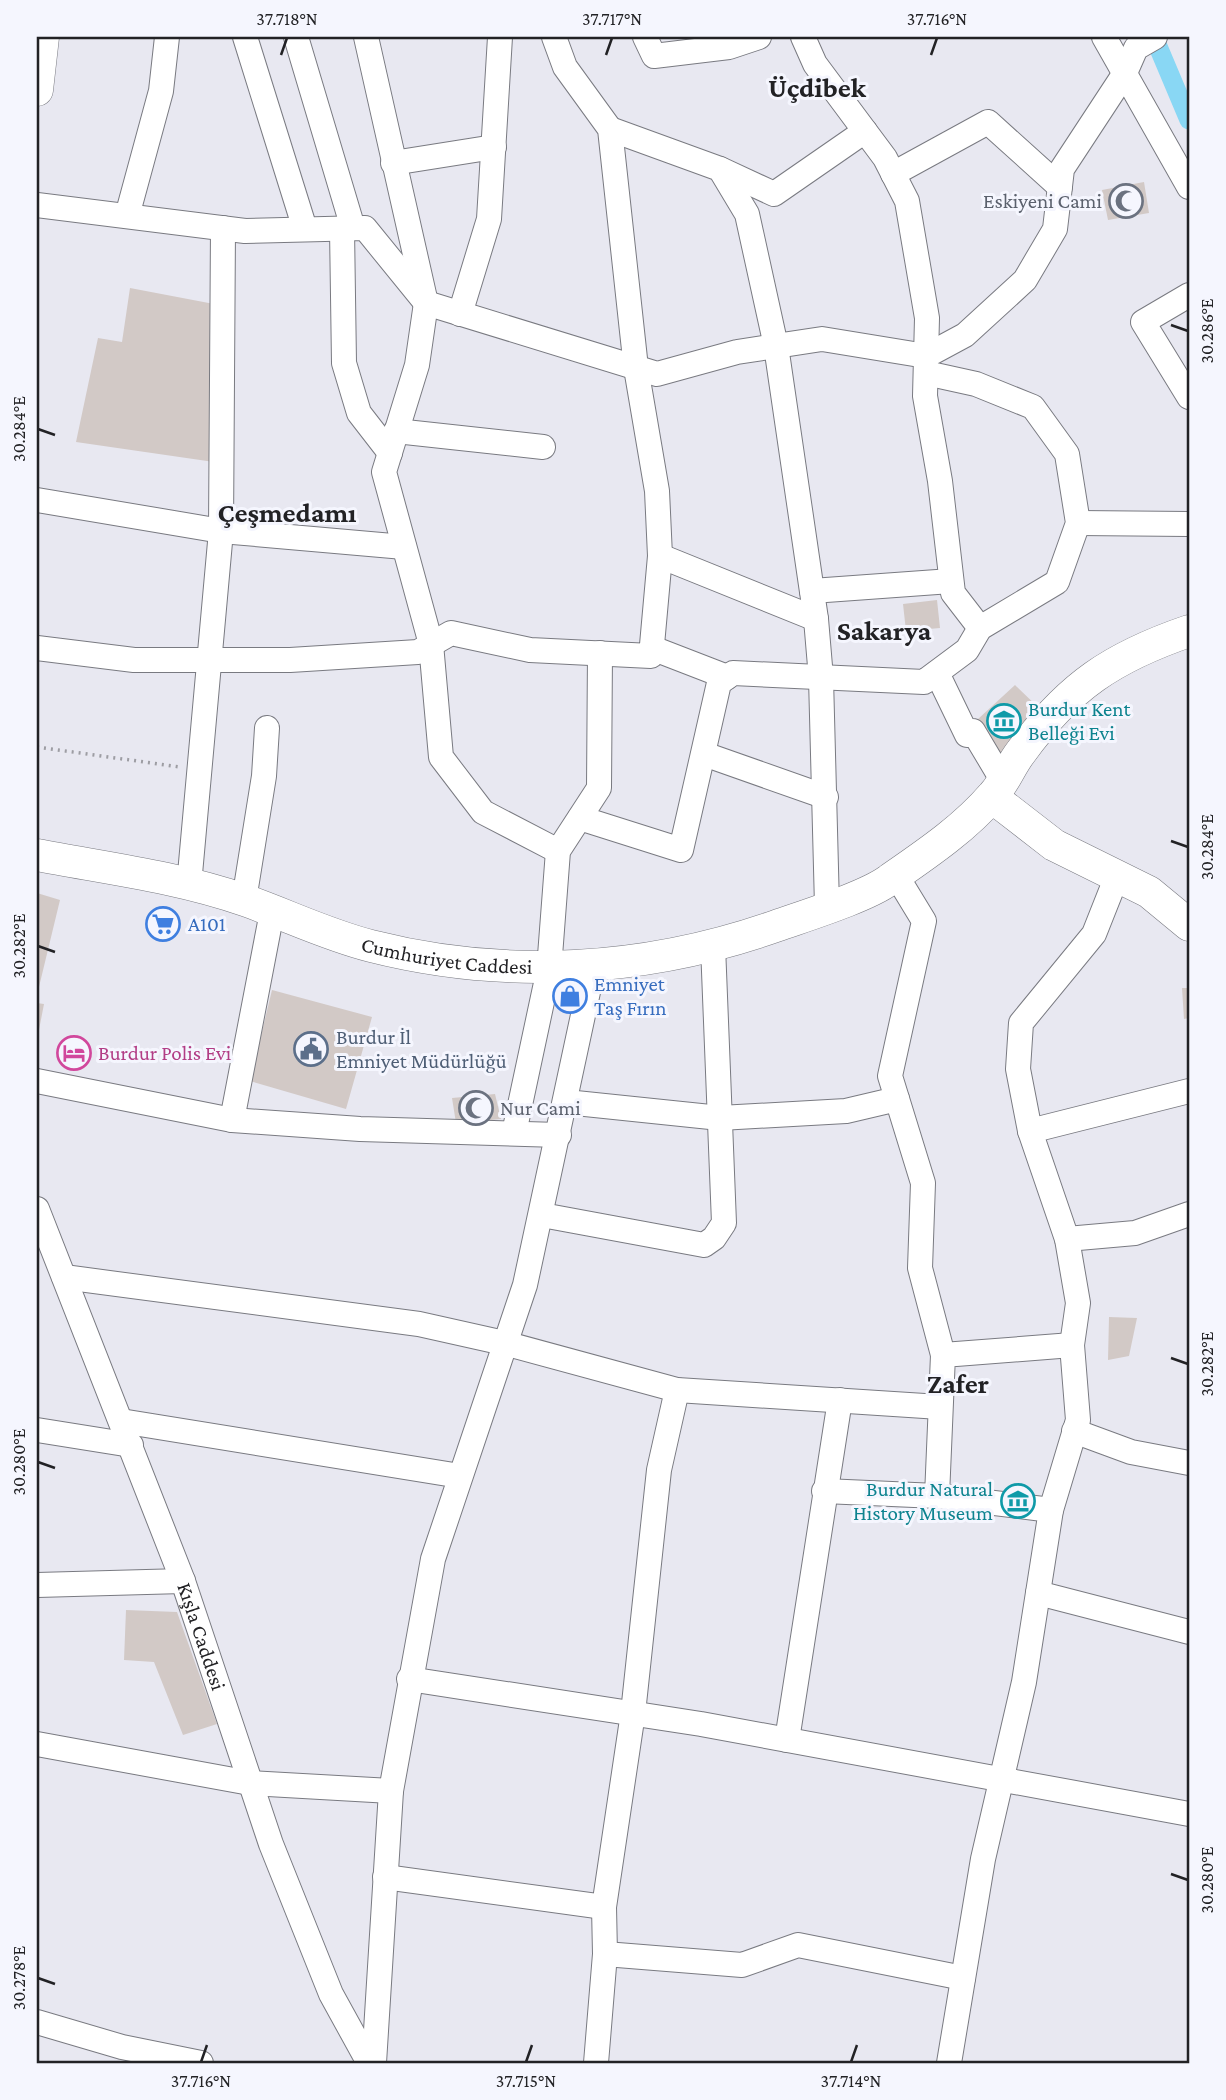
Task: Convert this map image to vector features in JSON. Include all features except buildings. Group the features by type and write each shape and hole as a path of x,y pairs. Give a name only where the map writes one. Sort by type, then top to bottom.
{"main road":[{"path":"37,90 43,37"},
{"path":"998,790 1020,753 1062,703 1087,680 1142,648 1189,631"},
{"path":"998,790 1032,764 1074,717 1107,689 1142,668 1189,651"},
{"path":"998,790 1054,845 1149,892 1189,925"},
{"name":"Cumhuriyet Caddesi","path":"37,855 189,885 258,906 331,934 415,956 513,969 549,969 713,946 885,883 968,821 998,790"}],"street":[{"path":"127,216 161,91 167,37"},
{"path":"245,37 305,229"},
{"path":"296,37 348,228 344,363 359,412 393,442 543,447"},
{"path":"366,37 393,163 414,240 426,303 417,365 384,472 431,644 441,757 483,812 558,851"},
{"path":"460,314 489,219 500,37"},
{"path":"37,648 134,660 290,660 418,652 451,633 530,650 651,656 660,556 657,491 636,368 610,129 565,68 554,37"},
{"path":"645,37 654,56 729,47 759,37"},
{"path":"803,37 815,64 893,174 907,201 927,318 925,396 940,481 953,593 979,628"},
{"path":"1104,37 1189,187"},
{"path":"926,365 965,335 1024,279 1055,229 1062,169 1146,42"},
{"path":"893,174 988,122 1060,187"},
{"path":"610,129 720,169 774,194 864,131"},
{"path":"393,163 494,147"},
{"path":"720,169 747,214 776,346 812,591 821,678 827,906"},
{"path":"37,205 223,228 365,228 426,303 657,374 737,352 822,340 926,365 1033,407 1067,454 1078,523 1057,582 979,628 967,650 924,682 733,673 727,677 719,683 681,850 579,818"},
{"path":"189,885 221,531 223,228"},
{"path":"1189,295 1143,323 1189,397"},
{"path":"37,500 221,531 404,547"},
{"path":"1078,523 1189,524"},
{"path":"660,556 816,619"},
{"path":"812,591 951,581"},
{"path":"652,648 727,677"},
{"path":"514,1133 549,969 558,851 599,788 600,653"},
{"path":"937,673 967,735 973,731 998,790"},
{"path":"232,1120 258,906 267,728"},
{"path":"704,754 826,797"},
{"path":"896,875 924,921 890,1076 923,1183 920,1268 943,1355 937,1496"},
{"path":"949,2063 983,1859 1024,1682 1051,1510 1078,1420 1072,1345 1078,1304 1067,1239 1030,1131 1018,1069 1021,1023 1094,934 1117,876"},
{"path":"542,1215 704,1245 724,1223 713,946"},
{"path":"374,2063 391,1791 409,1679 433,1559 525,1285 594,964"},
{"path":"37,1081 232,1120 360,1129 559,1135"},
{"path":"1030,1131 1189,1091"},
{"path":"566,1102 720,1118 846,1111 897,1099"},
{"name":"Kışla Caddesi","path":"37,1209 183,1581 271,1844 331,1994 369,2063"},
{"path":"1067,1239 1135,1233 1189,1214"},
{"path":"64,1277 419,1324 504,1343 677,1390 940,1407"},
{"path":"943,1355 1072,1345"},
{"path":"596,2063 605,1954 604,1907 633,1713 659,1470 677,1390"},
{"path":"787,1740 840,1400"},
{"path":"121,1421 460,1476"},
{"path":"37,1430 131,1445"},
{"path":"1074,1431 1131,1452 1189,1463"},
{"path":"824,1491 937,1496 1051,1510"},
{"path":"37,1585 183,1581"},
{"path":"1038,1592 1189,1632"},
{"path":"409,1679 633,1713 1189,1814"},
{"path":"37,1744 250,1783 391,1791"},
{"path":"385,1877 604,1907"},
{"path":"605,1954 742,1965 798,1945 963,1978"},
{"path":"37,2022 121,2055 201,2063"}],"path":[{"path":"37,747 199,770"}],"waterway":[{"path":"1154,37 1189,120"}],"place":[{"name":"Eskiyeni Cami","path":"1126,201"},
{"name":"Burdur Kent Belleği Evi","path":"1004,721"},
{"name":"A101","path":"163,924"},
{"name":"Emniyet Taş Fırın","path":"570,996"},
{"name":"Burdur İl Emniyet Müdürlüğü","path":"311,1049"},
{"name":"Burdur Polis Evi","path":"74,1053"},
{"name":"Nur Cami","path":"476,1108"},
{"name":"Burdur Natural History Museum","path":"1018,1501"}],"district":[{"name":"Üçdibek","path":"817,87"},
{"name":"Çeşmedamı","path":"287,512"},
{"name":"Sakarya","path":"884,630"},
{"name":"Zafer","path":"958,1383"}]}
